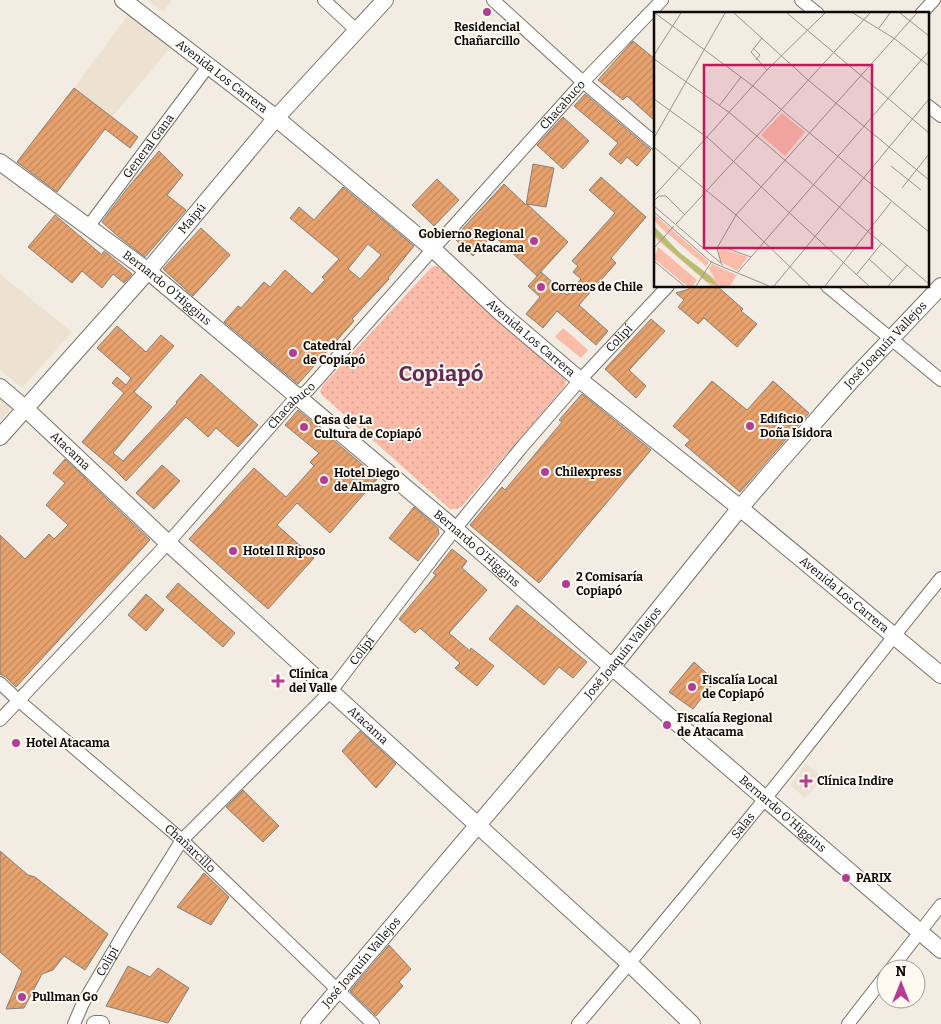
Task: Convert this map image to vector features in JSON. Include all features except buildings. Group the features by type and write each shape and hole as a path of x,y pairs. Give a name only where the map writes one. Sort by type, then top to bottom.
{"main road":[{"name":"Avenida Los Carrera","path":"123,0 210,65 276,118 432,249 500,312 580,380 740,508 941,676"},
{"name":"Maipú","path":"0,437 148,271 276,118 384,0"},
{"name":"Bernardo O'Higgins","path":"0,162 148,271 455,529 941,950"},
{"name":"José Joaquín Vallejos","path":"309,1024 612,666 740,508 813,424 941,286"},
{"name":"Atacama","path":"0,387 26,409 168,543 630,964 692,1024"},
{"path":"95,1024 101,1024"}],"street":[{"path":"324,0 356,30"},
{"path":"493,0 583,82 654,141"},
{"name":"Chacabuco","path":"0,720 168,543 292,402 308,390 583,82 662,0"},
{"path":"800,0 815,12"},
{"path":"923,12 934,0"},
{"name":"General Gana","path":"88,227 210,65"},
{"path":"928,106 941,116"},
{"name":"Colipí","path":"74,1024 80,1009 127,928 182,840 331,691 455,529 521,448 580,380 666,288"},
{"path":"829,288 941,380"},
{"name":"Salas","path":"578,1024 630,964 765,799 941,578"},
{"name":"Chañarcillo","path":"0,683 182,840 373,1024"},
{"path":"899,959 941,905"},
{"path":"848,1024 876,988"}],"shaded area":[{"path":"147,0 172,0 163,12"},
{"path":"129,14 170,48 112,117 74,88"},
{"path":"436,266 567,377 565,386 462,506 457,509 450,509 322,395 320,391 323,385 426,273"},
{"path":"0,274 72,332 22,388 0,370"},
{"path":"563,328 588,350 581,358 555,337"},
{"path":"0,393 6,398 11,409 0,422"},
{"name":"Clínica Indire","path":"806,764 823,777 805,798 790,785"}],"place":[{"name":"Residencial Chañarcillo","path":"487,12"},
{"name":"Gobierno Regional de Atacama","path":"534,241"},
{"name":"Correos de Chile","path":"541,287"},
{"name":"Catedral de Copiapó","path":"293,353"},
{"name":"Edificio Doña Isidora","path":"750,426"},
{"name":"Casa de La Cultura de Copiapó","path":"304,427"},
{"name":"Chilexpress","path":"545,472"},
{"name":"Hotel Diego de Almagro","path":"324,480"},
{"name":"Hotel Il Riposo","path":"233,551"},
{"name":"2 Comisaría Copiapó","path":"566,584"},
{"name":"Clínica del Valle","path":"278,681"},
{"name":"Fiscalía Local de Copiapó","path":"692,687"},
{"name":"Fiscalía Regional de Atacama","path":"667,725"},
{"name":"Hotel Atacama","path":"16,743"},
{"name":"Clínica Indire","path":"806,781"},
{"name":"PARIX","path":"846,878"},
{"name":"Pullman Go","path":"22,997"}],"district":[{"name":"Copiapó","path":"441,373"}]}
